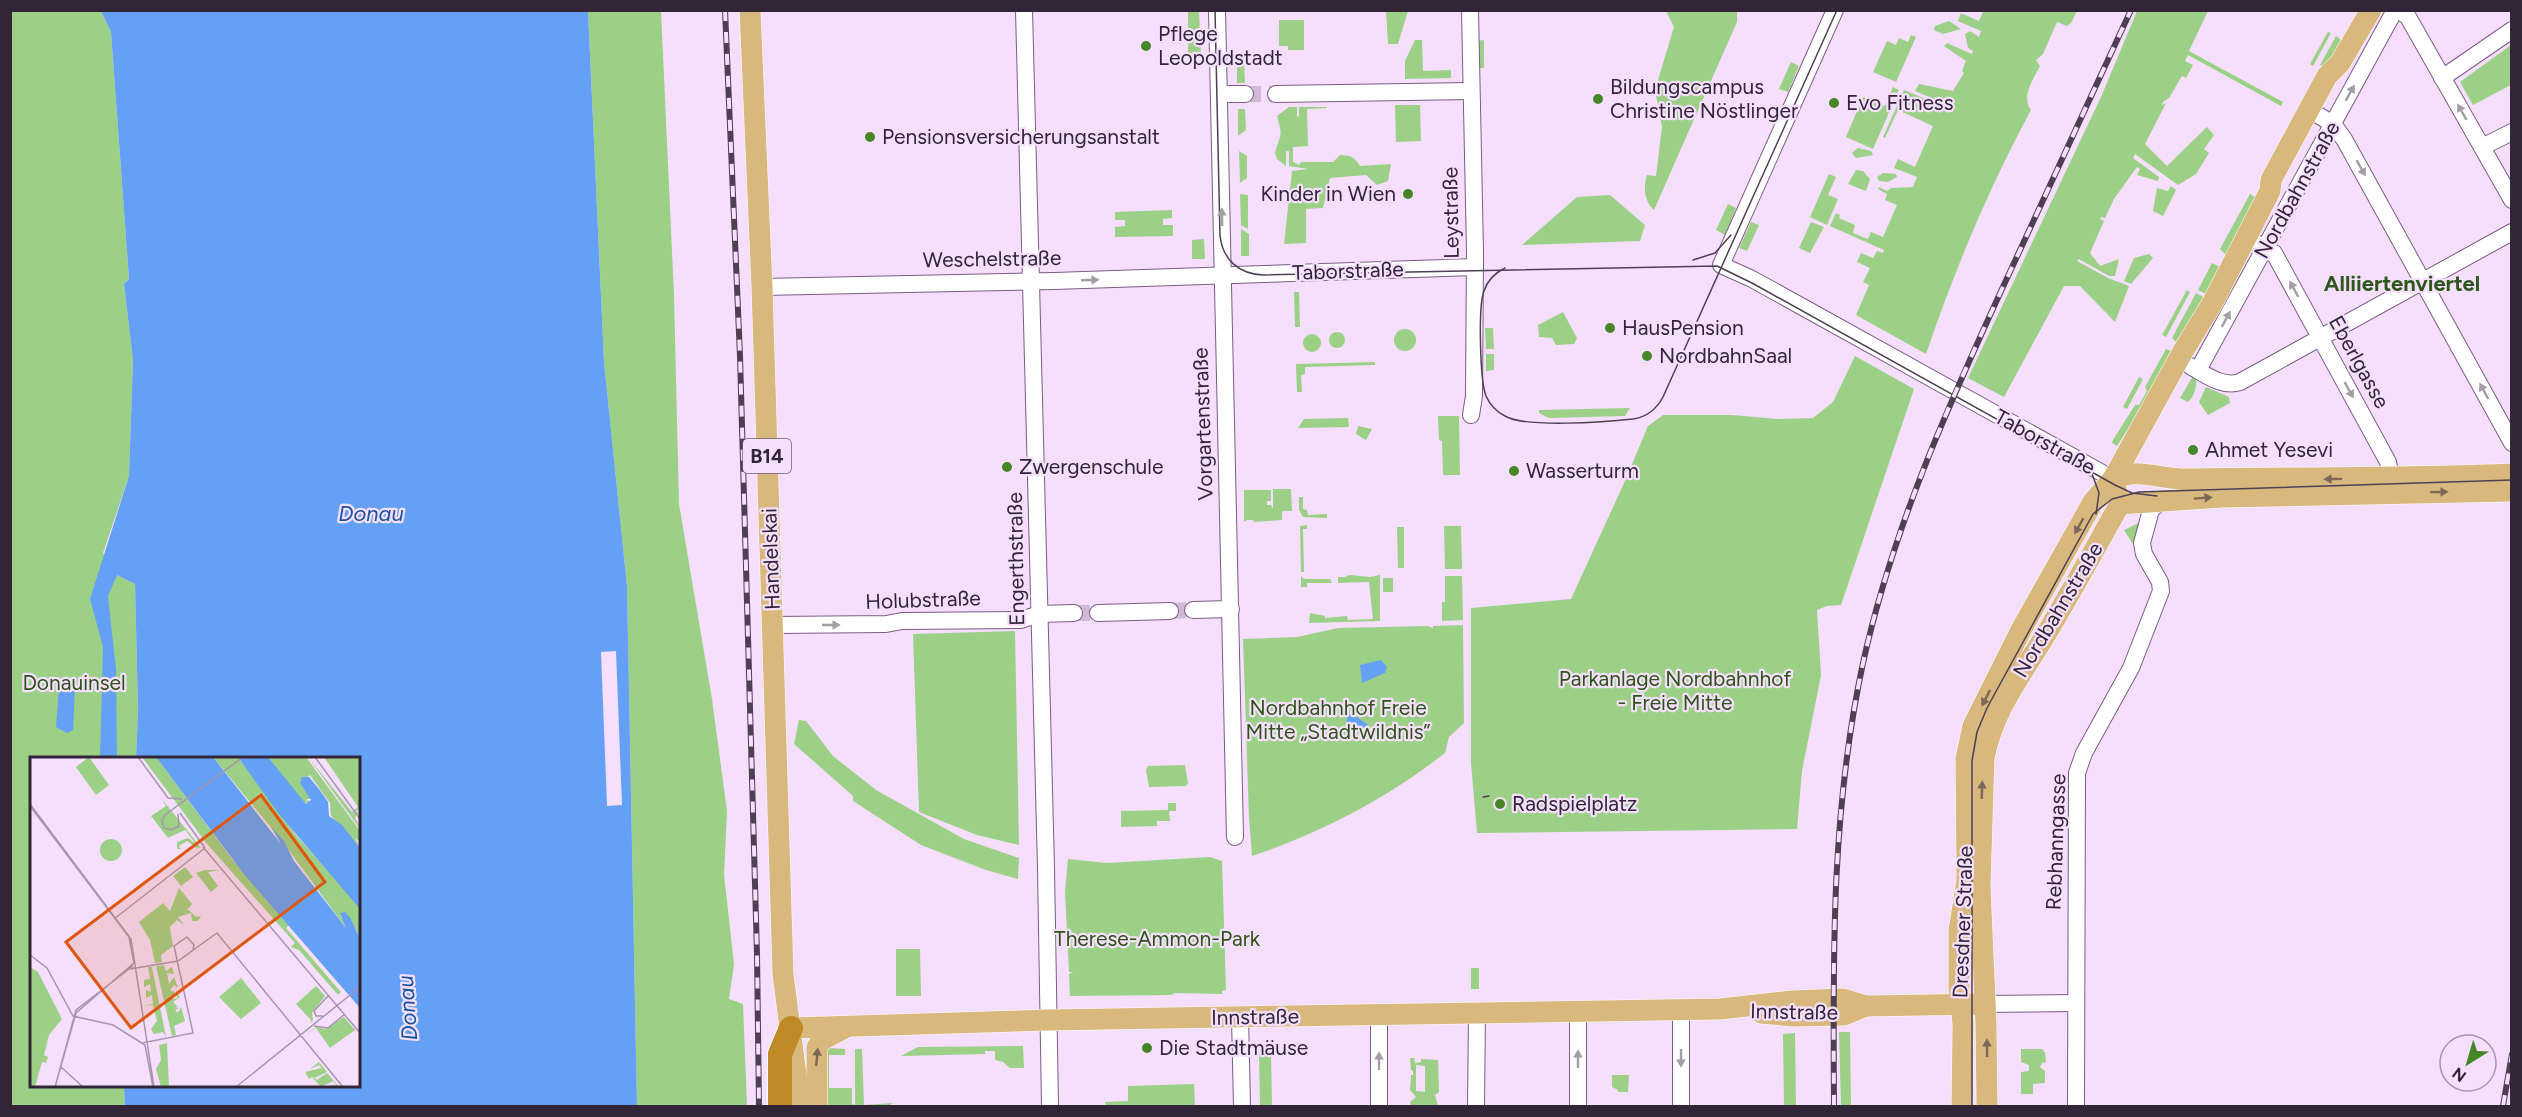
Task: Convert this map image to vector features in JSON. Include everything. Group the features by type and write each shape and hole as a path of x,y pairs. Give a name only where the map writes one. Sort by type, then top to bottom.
{"highway":[{"path":"780,1107 780,1054 791,1028"}],"main road":[{"name":"Handelskai","path":"750,10 762,287 783,974 801,1107"},
{"name":"Nordbahnstraße","path":"1978,740 1978,712 2021,630 2093,502 2113,479 2179,359 2213,303 2270,191 2271,180 2295,134 2328,76 2340,63 2371,10"},
{"name":"Nordbahnstraße","path":"2270,191 2279,185 2326,119 2340,63"},
{"name":"Taborstraße","path":"2113,479 2133,472 2173,479 2511,491"},
{"name":"Taborstraße","path":"2120,504 2392,485 2511,474"},
{"path":"2113,479 2120,504"},
{"name":"Nordbahnstraße","path":"1978,740 2044,638 2120,504"},
{"name":"Dresdner Straße","path":"1962,1107 1963,1024 1959,1003 1959,931 1967,880 1966,759 1978,740"},
{"name":"Dresdner Straße","path":"1978,740 1982,784 1980,886 1987,1107"},
{"name":"Innstraße","path":"791,1028 1048,1020 1720,1009 1792,1001 1843,999 1866,1006 1985,1004"},
{"path":"817,1107 817,1047 829,1035 849,1026"}],"street":[{"name":"Engerthstraße","path":"1024,10 1050,1107"},
{"name":"Vorgartenstraße","path":"1218,10 1235,837"},
{"name":"Leystraße","path":"1470,10 1475,267 1474,402 1471,415"},
{"name":"Taborstraße","path":"1835,10 1721,265 1752,279 2113,479"},
{"path":"2397,10 2408,17 2511,200"},
{"name":"Nordbahnstraße","path":"2198,370 2265,248 2326,119 2397,10"},
{"path":"2442,78 2511,30"},
{"path":"1276,94 1471,91"},
{"path":"1219,94 1245,94"},
{"path":"2326,119 2344,139 2511,443"},
{"path":"2482,147 2511,132"},
{"path":"2179,359 2223,383 2234,383 2321,339 2511,232"},
{"name":"Eberlgasse","path":"2246,237 2274,253 2388,462 2392,485"},
{"name":"Taborstraße","path":"1222,275 1475,267"},
{"name":"Weschelstraße","path":"762,287 1222,275"},
{"name":"Rebhanngasse","path":"2076,1107 2077,773 2084,753 2131,668 2157,602 2160,582 2144,554 2142,543 2151,510 2161,501"},
{"path":"1193,610 1231,609"},
{"path":"1098,613 1170,611"},
{"name":"Holubstraße","path":"773,625 1021,620 1039,614 1074,613"},
{"name":"Innstraße","path":"1985,1004 2076,1004"},
{"path":"1681,1010 1681,1107"},
{"path":"1578,1012 1578,1107"},
{"path":"1476,1107 1477,1013"},
{"path":"1379,1015 1379,1107"},
{"path":"1240,1017 1242,1107"}],"green space":[{"path":"1984,10 2077,11 2067,26 2057,22 2043,54 2036,60 2040,66 2031,82 2027,99 2031,110 1973,230 1926,354 1856,315 1869,285 1863,282 1870,268 1857,262 1861,253 1873,258 1877,251 1883,253 1884,250 1830,226 1836,213 1840,215 1839,218 1855,225 1853,233 1868,239 1871,232 1883,237 1897,205 1885,200 1887,194 1878,189 1879,187 1887,191 1891,188 1913,187 1917,177 1894,168 1898,159 1915,167 1933,126 1898,110 1885,138 1883,137 1904,90 1948,108 1950,102 1946,101 1945,104 1915,91 1919,84 1953,91 1964,73 1962,71 1966,61 1944,46 1947,43 1972,54 1973,51 1968,48 1965,34 1970,31 1979,37 1981,31 1958,21 1961,13 1979,21"},
{"name":"Donauinsel","path":"10,11 101,11 111,32 129,279 124,284 133,359 129,476 103,553 117,575 135,584 138,710 136,757 30,757 30,1087 124,1087 125,1106 11,1106"},
{"path":"588,11 661,11 674,295 679,504 712,699 727,811 724,875 734,964 729,999 743,1004 747,1106 637,1106 627,586 604,362"},
{"path":"1188,11 1199,11 1201,56 1188,56"},
{"path":"1386,11 1408,11 1398,44 1388,44"},
{"path":"1666,11 1737,11 1737,22 1654,210 1646,198 1645,184 1647,175 1656,176 1662,127 1655,90 1674,27"},
{"path":"2137,11 2208,11 2189,51 2283,102 2281,106 2188,55 2185,61 2193,65 2186,78 2182,76 2169,98 2163,102 2162,105 2166,103 2145,144 2167,166 2207,127 2214,135 2204,149 2209,153 2196,174 2178,185 2135,154 2133,158 2159,177 2158,181 2137,175 2140,169 2137,167 2114,199 2105,218 2101,217 2100,219 2104,221 2090,253 2100,266 2119,259 2115,276 2109,276 2079,259 2077,261 2108,278 2129,286 2115,322 2080,286 2064,286 2004,397 1968,378 2101,97"},
{"path":"1279,20 1304,20 1304,50 1288,50 1288,46 1279,46"},
{"path":"1949,21 1961,29 1943,34 1934,30 1935,26"},
{"path":"2328,32 2331,33 2313,66 2310,64"},
{"path":"1911,35 1916,37 1896,82 1873,72 1887,41 1896,45 1899,38 1908,42"},
{"path":"2336,36 2341,43 2327,69 2320,65"},
{"path":"1415,40 1422,40 1423,71 1451,70 1451,78 1405,79 1405,61"},
{"path":"1484,40 1484,68 1476,68 1477,41"},
{"path":"2511,45 2511,85 2473,105 2460,82"},
{"path":"1237,56 1244,61 1245,83 1237,83"},
{"path":"1791,62 1799,66 1788,92 1779,89"},
{"path":"1893,87 1899,90 1873,149 1846,137 1863,97 1885,106"},
{"path":"1395,105 1420,105 1421,141 1396,142"},
{"path":"1289,107 1297,107 1299,117 1299,107 1327,107 1307,109 1308,146 1293,147 1293,162 1299,165 1301,162 1333,162 1340,155 1352,157 1360,166 1391,164 1388,181 1377,185 1366,175 1330,178 1323,208 1306,209 1306,243 1284,244 1292,171 1308,169 1289,166 1289,151 1286,151 1286,166 1277,159 1275,153 1280,135 1277,116"},
{"path":"1238,109 1245,109 1246,130 1238,136"},
{"path":"1858,148 1871,151 1873,155 1856,158 1852,153"},
{"path":"1239,151 1247,156 1247,178 1240,183"},
{"path":"1856,170 1863,171 1870,179 1866,191 1848,184"},
{"path":"1883,173 1896,174 1897,177 1888,182 1879,181 1877,177"},
{"path":"1829,174 1836,177 1828,195 1838,199 1827,225 1810,217"},
{"path":"2171,186 2176,190 2163,216 2153,211 2157,188 2168,191"},
{"path":"1240,194 1248,195 1248,229 1241,225"},
{"path":"2250,194 2255,197 2255,201 2226,255 2220,249"},
{"path":"1610,195 1645,225 1640,241 1522,245 1577,197"},
{"path":"1728,204 1736,208 1725,235 1716,230"},
{"path":"1172,210 1172,218 1163,219 1163,225 1173,225 1173,236 1115,237 1115,227 1125,226 1125,220 1115,220 1115,212"},
{"path":"1751,222 1759,225 1747,251 1739,248"},
{"path":"1811,222 1824,227 1810,253 1799,248"},
{"path":"1241,229 1249,234 1249,256 1241,256"},
{"path":"1204,239 1205,259 1192,259 1192,240"},
{"path":"2149,254 2153,258 2131,284 2124,281 2134,258"},
{"path":"2212,263 2220,267 2206,294 2198,290"},
{"path":"2187,290 2190,292 2166,337 2162,335"},
{"path":"1294,292 1299,292 1300,327 1295,327"},
{"path":"2196,293 2207,299 2179,342 2176,342 2172,338"},
{"path":"1563,312 1577,338 1574,344 1556,345 1552,338 1539,337 1538,325"},
{"path":"1485,328 1493,328 1494,349 1486,349"},
{"path":"1405,329 1413,332 1416,340 1413,348 1405,351 1397,348 1394,340 1397,332"},
{"path":"1337,332 1343,334 1345,340 1343,346 1337,348 1331,346 1329,340 1331,334"},
{"path":"1308,334 1316,334 1321,339 1319,350 1308,352 1303,347 1303,339"},
{"path":"2166,349 2171,351 2171,355 2117,446 2112,443 2113,440 2135,405 2139,405 2147,391 2145,387"},
{"path":"1486,354 1494,354 1494,370 1486,371"},
{"name":"Parkanlage Nordbahnhof - Freie Mitte","path":"1855,356 1914,389 1841,605 1827,606 1817,610 1821,675 1802,771 1797,829 1477,833 1471,763 1471,608 1571,599 1648,426 1663,415 1813,418 1833,402"},
{"path":"1375,362 1375,365 1305,367 1305,374 1301,375 1302,392 1297,392 1296,364"},
{"path":"2193,376 2196,377 2196,387 2188,402 2180,398"},
{"path":"2139,377 2143,379 2127,409 2123,407"},
{"path":"2206,387 2229,397 2230,403 2208,415 2199,402"},
{"path":"1630,408 1625,416 1549,418 1539,413 1539,410"},
{"path":"1438,416 1459,416 1460,475 1443,475 1442,441 1439,440"},
{"path":"1348,418 1349,427 1298,428 1304,419"},
{"path":"1358,426 1372,429 1366,440 1356,434"},
{"path":"1273,489 1291,489 1292,511 1282,511 1282,520 1254,522 1247,520 1244,522 1244,490 1271,490 1271,501 1267,501 1267,505 1271,505 1273,509"},
{"path":"1299,497 1303,497 1303,509 1307,510 1308,515 1327,514 1327,518 1303,517 1299,510"},
{"path":"2145,520 2136,549 2124,530"},
{"path":"1307,525 1307,529 1303,529 1304,572 1301,572 1300,526"},
{"path":"1444,526 1461,526 1462,569 1445,569"},
{"path":"1397,527 1404,527 1404,568 1398,568"},
{"path":"1350,575 1370,577 1380,575 1380,621 1309,623 1310,613 1325,616 1325,618 1347,616 1348,620 1373,619 1369,582 1338,583 1338,577"},
{"path":"1301,576 1304,579 1330,579 1332,583 1307,583 1307,587 1301,587"},
{"path":"1445,576 1462,576 1463,620 1442,621"},
{"path":"1383,578 1393,578 1393,592 1383,592"},
{"name":"Nordbahnhof Freie Mitte „Stadtwildnis”","path":"1463,625 1464,723 1449,737 1445,753 1400,785 1353,813 1304,836 1252,856 1243,639 1297,637 1338,628 1428,626 1433,628 1433,626"},
{"path":"1015,631 1019,845 977,835 919,812 913,634"},
{"path":"799,720 806,721 833,756 876,790 964,839 1019,858 1018,879 986,870 921,845 853,801 853,796 794,744"},
{"path":"1185,765 1188,783 1186,786 1149,787 1146,770 1148,766"},
{"path":"1168,803 1176,803 1176,811 1169,811 1170,821 1157,821 1157,826 1121,827 1121,811 1168,810"},
{"name":"Therese-Ammon-Park","path":"1210,857 1222,861 1226,990 1222,991 1222,994 1070,996 1069,974 1073,972 1069,972 1065,892 1068,859 1107,863"},
{"path":"896,949 920,949 921,996 896,996"},
{"path":"1471,968 1479,968 1479,989 1471,989"},
{"path":"1839,1032 1850,1032 1851,1106 1841,1106"},
{"path":"1795,1033 1796,1106 1784,1106 1783,1034"},
{"path":"1023,1046 1024,1068 1010,1068 1003,1062 995,1060 995,1051 985,1051 985,1054 901,1056 918,1047"},
{"path":"828,1048 845,1049 845,1055 829,1055 829,1088 852,1088 852,1104 855,1105 855,1049 862,1049 864,1105 892,1103 889,1106 825,1106 833,1105 824,1105 824,1056"},
{"path":"2021,1049 2042,1049 2045,1053 2046,1062 2040,1067 2045,1071 2045,1083 2033,1084 2033,1094 2021,1094 2021,1072 2029,1071 2029,1065 2021,1062"},
{"path":"1271,1053 1272,1106 1260,1106 1259,1054"},
{"path":"1410,1058 1414,1058 1415,1063 1421,1062 1421,1059 1438,1060 1439,1092 1435,1095 1438,1106 1411,1106 1410,1102 1416,1097 1410,1090 1411,1075 1413,1075","holes":["1416,1065 1425,1066 1425,1092 1416,1091"]},
{"path":"1612,1075 1629,1075 1628,1092 1618,1092 1612,1087"},
{"path":"1194,1084 1195,1106 1106,1106 1105,1102 1128,1101 1128,1086"}],"water":[{"name":"Donau","path":"101,11 588,11 604,362 627,586 637,1106 125,1106 124,1087 360,1087 360,757 136,757 138,710 135,584 117,575 108,596 116,670 117,757 100,757 103,647 90,599 129,476 133,360 124,284 129,279 111,32"},
{"path":"1381,660 1387,667 1385,673 1362,683 1360,665"},
{"path":"64,684 75,689 73,730 67,733 56,727 59,688"},
{"path":"1352,714 1367,724 1369,732 1358,733 1346,724 1348,715"}],"pier":[{"path":"616,651 622,805 607,806 601,652"}],"tunnel":[{"path":"1245,94 1276,94"},
{"path":"1170,611 1193,610"},
{"path":"1074,613 1098,613"}],"tram line":[{"path":"1215,10 1220,236 1229,259 1240,269 1263,275 1717,266 1752,283 2115,485 2132,493 2157,496"},
{"path":"1505,268 1487,284 1482,299 1480,327 1484,388 1494,408 1515,420 1547,423 1586,423 1633,419 1651,412 1663,397 1837,10"},
{"path":"1693,260 1715,253 1731,235"},
{"path":"2091,471 2099,493 2096,514"},
{"path":"1972,1106 1972,761 1977,732 1987,708 2093,514 2112,499 2139,492 2512,480"},
{"path":"1483,797 1489,796"}],"railway":[{"path":"725,10 740,356 757,954 759,1106"},
{"path":"1834,1106 1834,939 1839,829 1853,719 1875,614 1905,519 1941,426 2131,10"},
{"path":"2503,1106 2512,1054"}],"place":[{"name":"Pflege Leopoldstadt","path":"1146,46"},
{"name":"Bildungscampus Christine Nöstlinger","path":"1598,99"},
{"name":"Evo Fitness","path":"1834,103"},
{"name":"Pensionsversicherungsanstalt","path":"870,137"},
{"name":"Kinder in Wien","path":"1408,194"},
{"name":"HausPension","path":"1610,328"},
{"name":"NordbahnSaal","path":"1647,356"},
{"name":"Ahmet Yesevi","path":"2193,450"},
{"name":"Zwergenschule","path":"1007,467"},
{"name":"Wasserturm","path":"1514,471"},
{"name":"Radspielplatz","path":"1500,804"},
{"name":"Die Stadtmäuse","path":"1147,1048"}],"district":[{"name":"Alliiertenviertel","path":"2402,283"}]}
